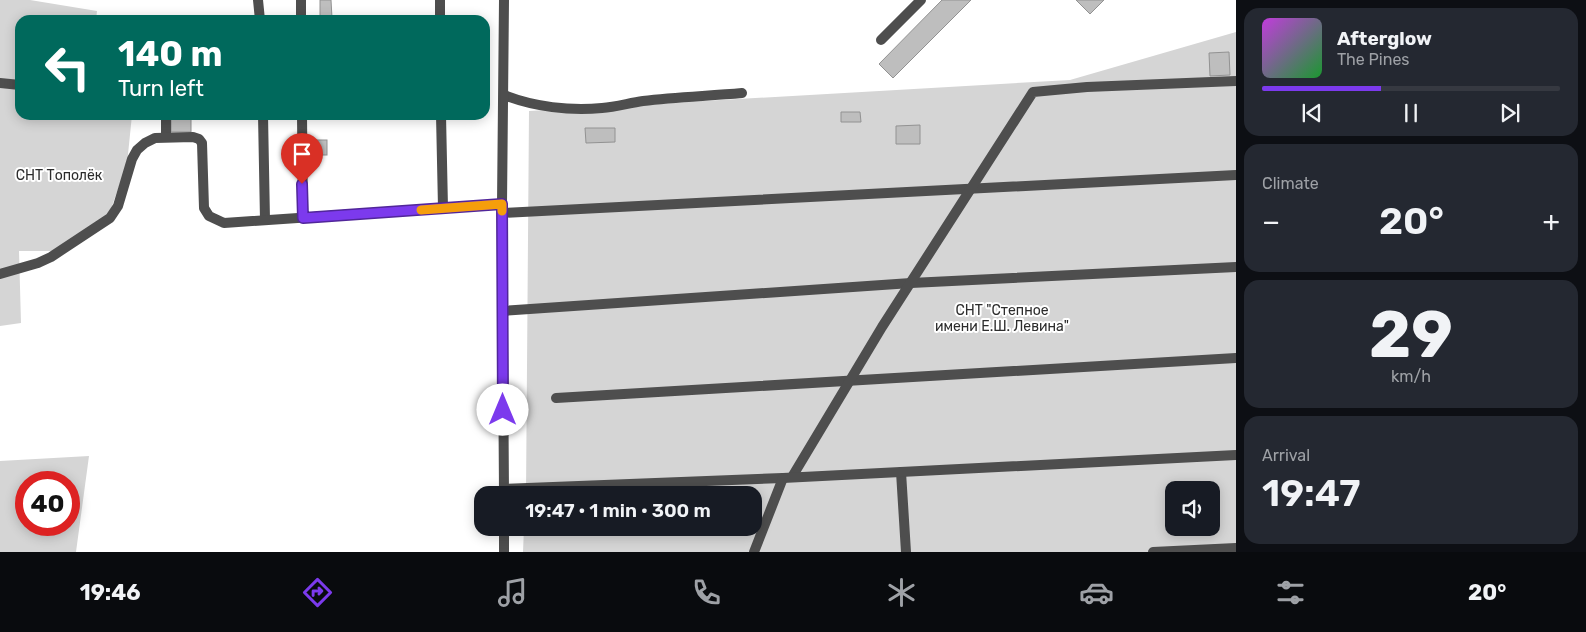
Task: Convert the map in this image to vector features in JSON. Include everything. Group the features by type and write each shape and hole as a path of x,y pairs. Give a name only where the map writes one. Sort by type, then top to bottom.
{"street":[{"path":"258,0 260,15"},
{"path":"301,0 301,15"},
{"path":"440,0 440,15"},
{"path":"504,0 502,208 504,486"},
{"path":"881,40 921,0"},
{"path":"754,552 787,478 1032,92 1087,87 1236,81"},
{"path":"0,83 15,84"},
{"path":"504,95 519,101 581,109 603,108 642,101 742,93"},
{"path":"166,120 166,136"},
{"path":"264,120 265,220"},
{"path":"302,120 303,218"},
{"path":"441,120 443,208"},
{"path":"0,274 38,264 110,218 118,206 132,159 137,150 144,143 166,136 200,139 202,143 204,208 209,216 224,223 443,208 502,208 970,190 1236,175"},
{"path":"502,311 911,283 1236,267"},
{"path":"556,398 1236,358"},
{"path":"625,486 1236,455"},
{"path":"901,472 906,552"},
{"path":"503,550 504,536"},
{"path":"1153,552 1236,548"}],"green space":[{"name":"СНТ Тополёк","path":"0,0 30,0 97,11 97,15 15,15 15,120 131,120 127,164 108,217 55,251 19,251 21,323 0,326"},
{"name":"СНТ \"Степное имени Е.Ш. Левина\"","path":"1236,32 1236,552 523,552 524,536 762,536 762,486 526,486 529,111 1070,80"},
{"path":"89,456 80,522 80,471 15,471 15,536 78,536 76,552 0,552 0,461"}],"building":[{"path":"320,0 331,0 332,15 320,15"},
{"path":"942,0 971,0 893,78 879,64"},
{"path":"1076,0 1104,0 1090,14"},
{"path":"1229,52 1230,75 1210,76 1209,53"},
{"path":"841,112 860,112 861,122 841,122"},
{"path":"171,120 191,120 191,132 171,132"},
{"path":"920,125 920,144 896,144 896,126"},
{"path":"585,128 615,128 615,142 586,143"},
{"path":"311,140 327,140 327,155 311,155"}],"slow traffic":[{"path":"421,210 502,204 502,211"}],"route":[{"path":"302,184 303,218 502,204 503,410"}]}
